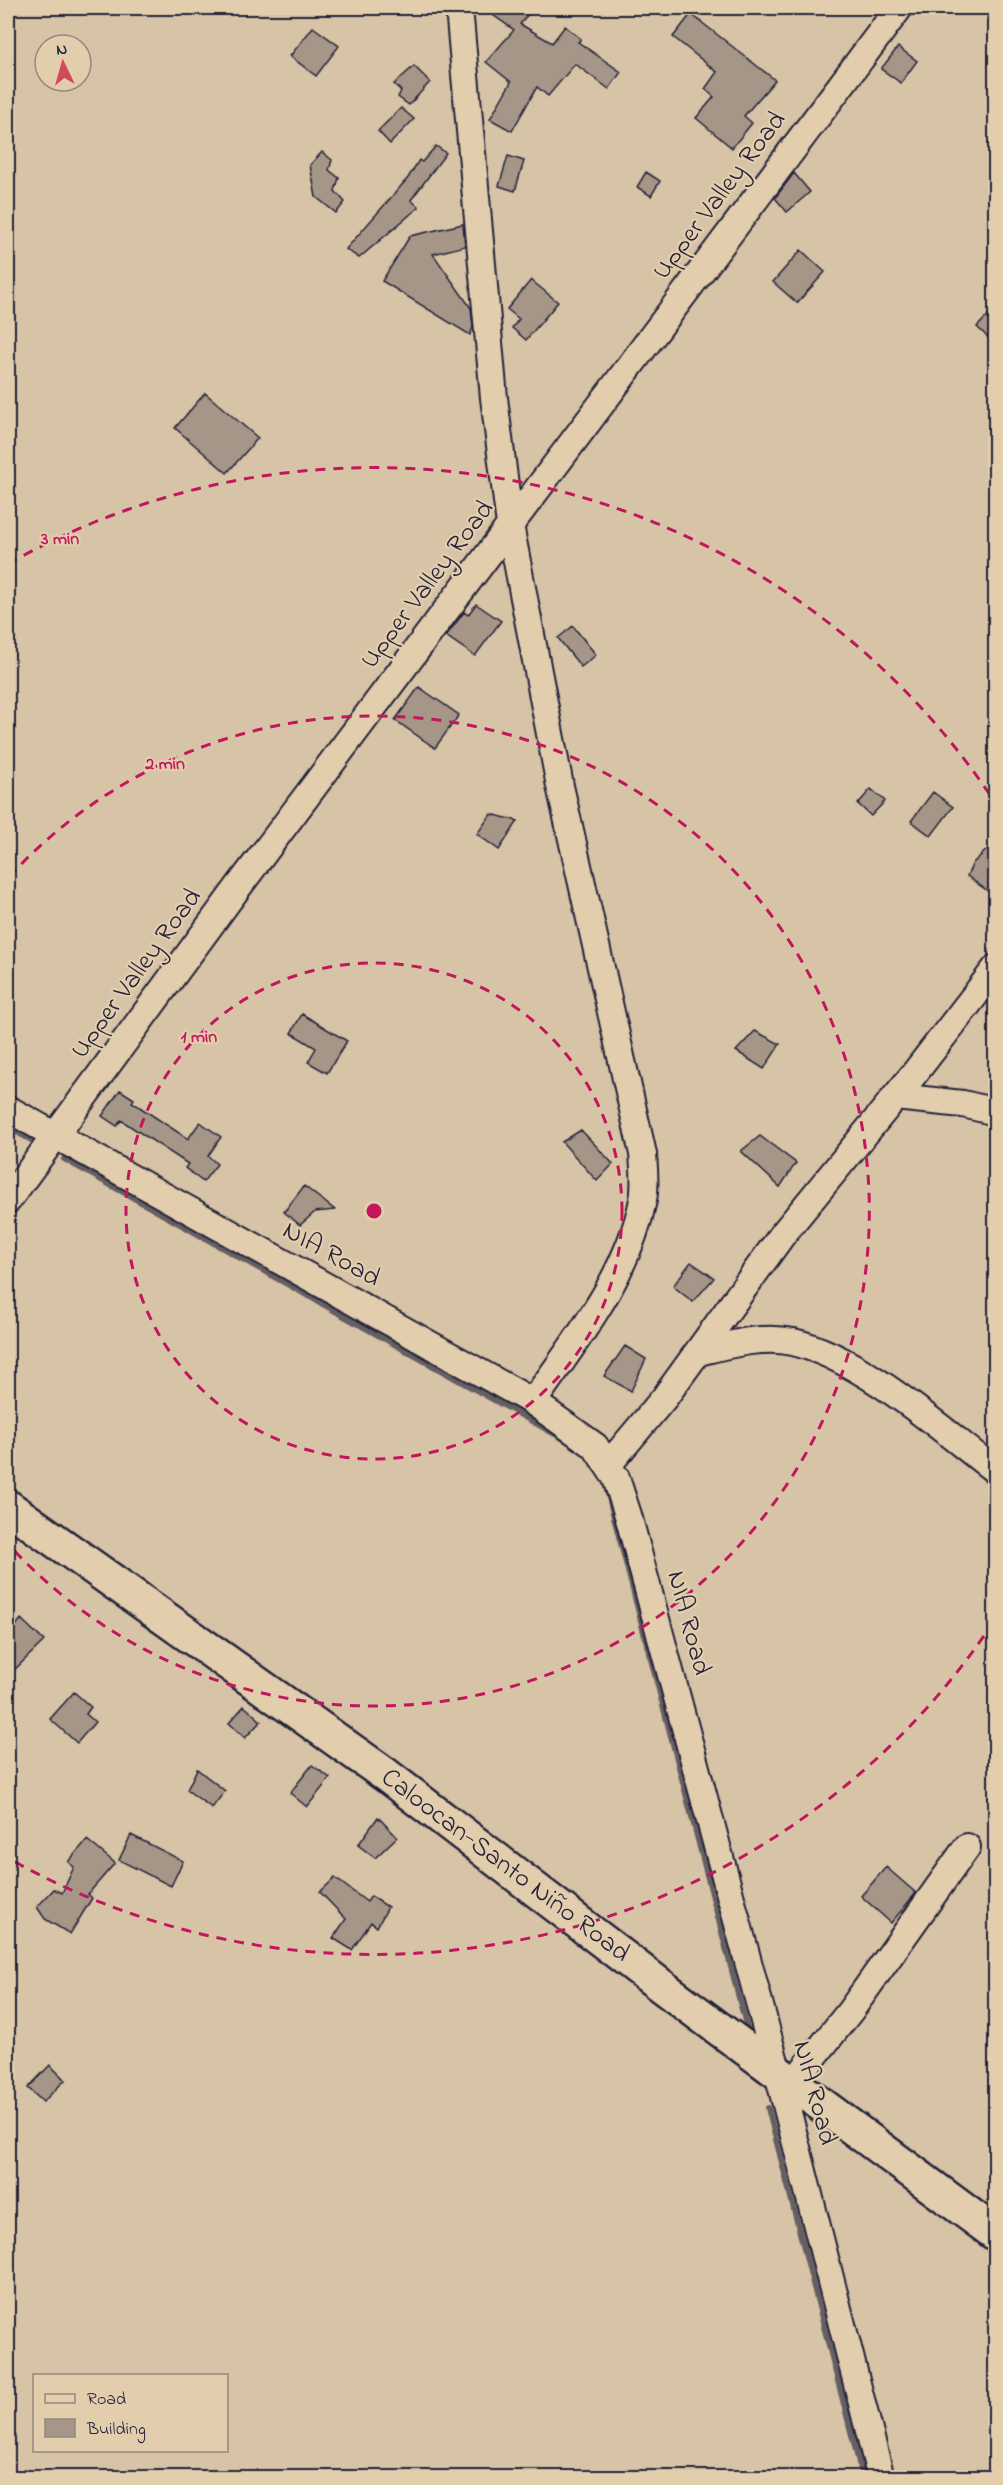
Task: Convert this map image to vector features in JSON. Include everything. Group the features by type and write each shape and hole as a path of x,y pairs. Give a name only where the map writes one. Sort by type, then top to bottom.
{"street":[{"path":"459,8 494,398 510,525 560,786 643,1154 644,1198 637,1225 620,1269 533,1402"},
{"name":"Upper Valley Road","path":"8,1200 510,525 899,8"},
{"path":"609,1464 698,1352 783,1234 996,968"},
{"path":"895,1097 963,1104 996,1112"},
{"name":"NIA Road","path":"8,1109 533,1402 595,1446 609,1464 628,1515 786,2078 881,2478"},
{"path":"698,1352 762,1341 791,1342 825,1353 878,1384 996,1471"},
{"name":"Caloocan-Santo Niño Road","path":"8,1508 332,1736 996,2234"},
{"path":"786,2078 851,2010 967,1847"}],"building":[{"path":"483,8 533,8 520,24 552,43 565,26 581,39 578,42 621,72 609,89 575,64 548,96 537,87 512,131 490,119 511,82 486,62 514,30"},
{"path":"691,14 775,80 744,116 752,123 732,148 696,118 714,97 705,89 717,72 673,37"},
{"path":"313,27 339,46 316,76 290,56"},
{"path":"898,47 917,61 901,83 881,69"},
{"path":"414,66 430,82 409,105 398,97 401,91 394,84"},
{"path":"401,108 414,119 390,144 378,131"},
{"path":"436,146 446,153 411,200 419,207 359,258 346,249 408,178 419,160 422,162"},
{"path":"322,152 332,160 329,170 339,178 335,191 345,202 336,213 316,197 310,165"},
{"path":"508,156 524,161 515,191 499,186"},
{"path":"646,172 660,181 651,196 637,187"},
{"path":"794,173 810,192 787,212 775,198"},
{"path":"463,224 465,246 433,254 471,308 473,327 470,335 382,281 410,236"},
{"path":"801,250 825,272 797,303 773,282"},
{"path":"531,280 558,302 526,340 512,328 519,319 507,309"},
{"path":"996,307 996,345 977,327"},
{"path":"205,393 258,438 227,473 175,428"},
{"path":"476,604 501,621 475,656 446,636 464,612 468,615"},
{"path":"573,626 596,655 581,667 558,638"},
{"path":"419,687 459,715 435,748 395,720"},
{"path":"871,789 885,801 871,816 858,804"},
{"path":"933,792 953,807 931,836 911,821"},
{"path":"491,814 518,821 499,850 477,834"},
{"path":"996,841 996,897 967,876 973,863"},
{"path":"302,1014 347,1041 327,1073 308,1062 316,1048 291,1033"},
{"path":"755,1031 780,1044 764,1069 736,1051"},
{"path":"120,1090 134,1099 132,1102 188,1139 200,1122 221,1137 208,1156 217,1164 203,1182 185,1168 188,1164 121,1120 117,1126 102,1116"},
{"path":"581,1130 613,1164 597,1181 562,1142"},
{"path":"760,1136 796,1163 780,1187 741,1151"},
{"path":"304,1186 335,1210 315,1212 300,1225 284,1212"},
{"path":"691,1262 714,1278 693,1302 673,1286"},
{"path":"625,1346 646,1359 631,1391 604,1376"},
{"path":"21,1619 44,1641 8,1676 8,1636"},
{"path":"74,1692 91,1707 86,1714 95,1722 77,1743 50,1719"},
{"path":"244,1706 261,1721 245,1738 229,1723"},
{"path":"312,1765 330,1778 307,1807 290,1793"},
{"path":"197,1769 225,1791 212,1808 187,1790"},
{"path":"378,1817 397,1837 375,1858 358,1845"},
{"path":"131,1835 183,1861 171,1886 119,1860"},
{"path":"87,1840 115,1863 88,1894 92,1898 70,1934 45,1919 37,1907 54,1889 62,1893 74,1867 68,1862"},
{"path":"886,1867 916,1893 891,1923 861,1896"},
{"path":"335,1878 367,1902 371,1896 388,1907 377,1927 371,1922 352,1950 333,1938 346,1919 320,1892"},
{"path":"50,2065 65,2080 43,2102 28,2088"}],"waterway":[{"path":"8,1127 37,1143"},
{"path":"64,1159 569,1442"},
{"path":"606,1486 749,2036"},
{"path":"768,2108 863,2478"}]}
